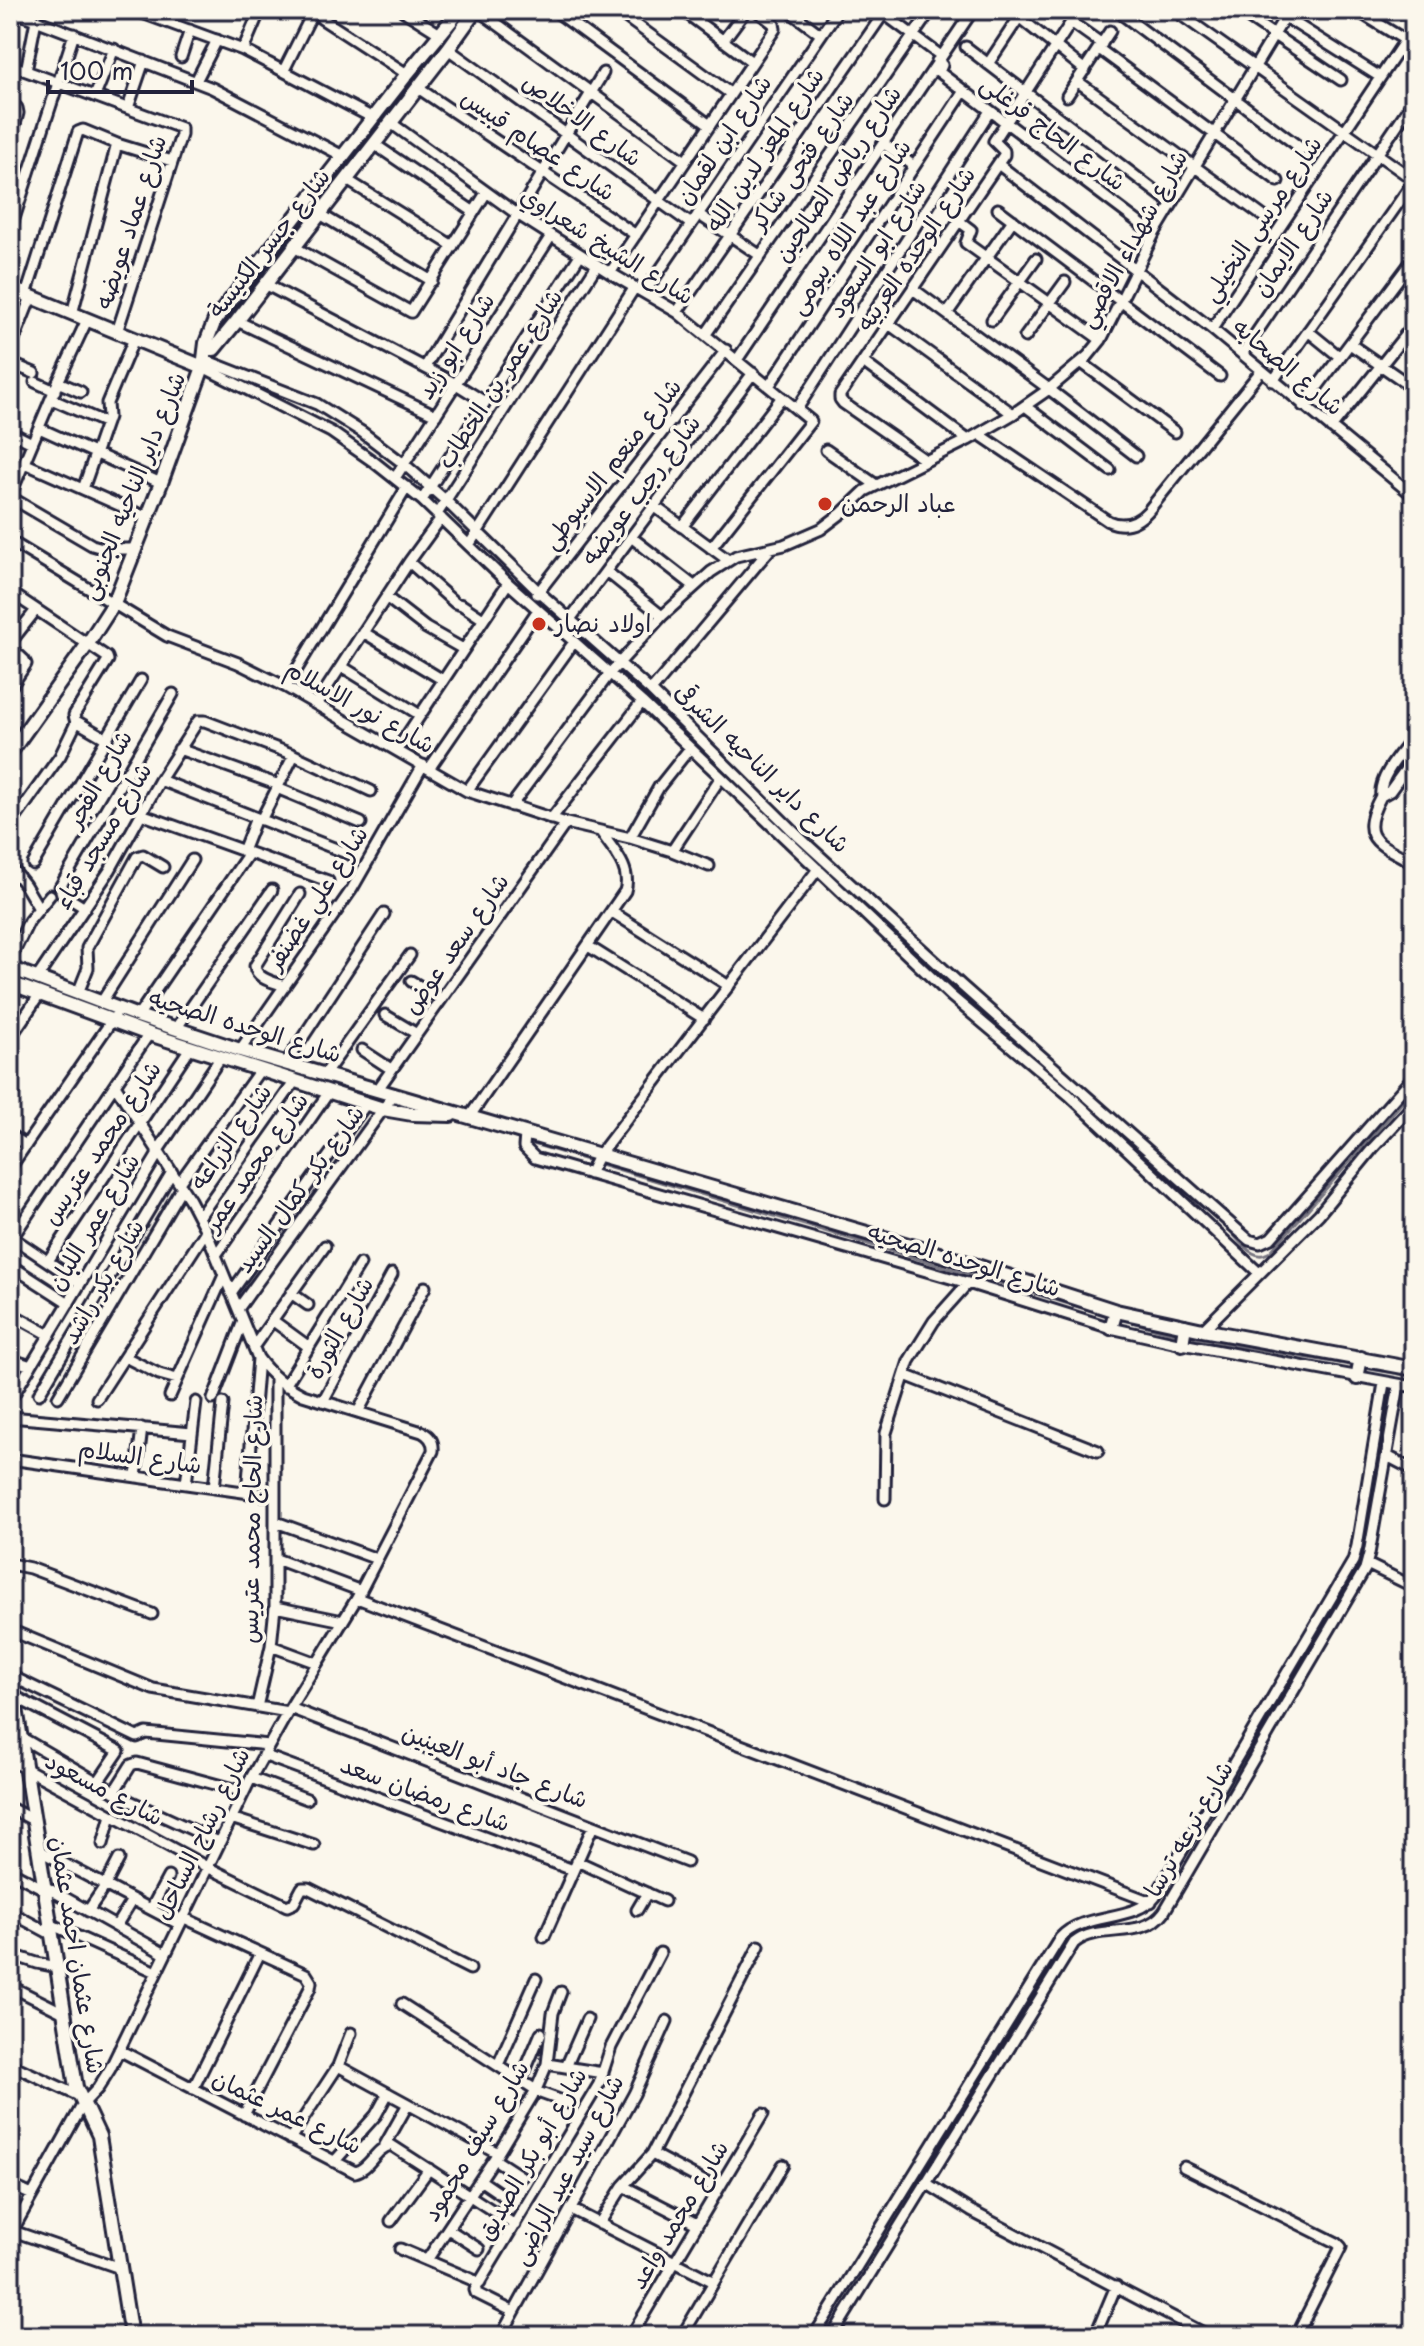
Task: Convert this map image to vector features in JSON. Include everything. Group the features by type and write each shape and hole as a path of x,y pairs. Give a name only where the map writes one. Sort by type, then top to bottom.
{"street":[{"path":"10,10 196,81 343,156"},
{"path":"134,10 243,50 373,118"},
{"path":"243,50 260,10"},
{"path":"402,10 440,34"},
{"name":"شارع جسر الكنيسة","path":"202,359 215,320 460,10"},
{"path":"477,10 685,161"},
{"name":"شارع جسر الكنيسة","path":"202,359 237,321 477,10"},
{"path":"554,10 710,125"},
{"path":"616,10 731,94"},
{"path":"682,10 752,62"},
{"path":"697,21 706,10"},
{"path":"723,41 746,10"},
{"path":"610,273 775,26 756,10"},
{"path":"788,10 820,34"},
{"name":"شارع ابن لقمان","path":"640,290 691,224 838,10"},
{"name":"شارع فتحى شاكر","path":"706,334 931,10"},
{"name":"شارع رياض الصالحين","path":"737,360 973,10"},
{"path":"1010,10 1022,14 1055,47 1085,70"},
{"path":"1006,123 1079,10"},
{"path":"1116,10 1302,149"},
{"path":"1174,10 1414,180 1273,381"},
{"path":"1237,10 1341,80"},
{"path":"1356,10 1405,40"},
{"path":"284,70 320,12"},
{"path":"320,12 323,20 407,74"},
{"name":"شارع الحاج فرغلى","path":"885,12 939,59 942,65 939,72 1154,234"},
{"name":"شارع المعز لدين الله","path":"677,312 885,12"},
{"path":"1287,13 1380,77"},
{"name":"شارع شهداء الاقصي","path":"511,806 610,673 694,586 728,560 797,541 821,529 860,494 1013,414 1082,363 1101,340 1154,234 1287,13"},
{"path":"988,64 1022,14"},
{"path":"26,71 36,20"},
{"path":"1071,22 1214,135 1278,181"},
{"name":"شارع مرسي النخيلي","path":"1212,329 1414,27"},
{"path":"181,57 190,30"},
{"path":"1067,96 1110,31"},
{"path":"10,231 74,34"},
{"path":"196,81 217,40"},
{"path":"966,47 1172,204"},
{"path":"95,96 114,49"},
{"name":"شارع الاخلاص","path":"448,49 691,224"},
{"path":"10,65 128,108 144,61"},
{"path":"425,367 603,73"},
{"path":"1077,81 1264,217"},
{"name":"شارع عصام قبيس","path":"418,88 636,235"},
{"name":"شارع عبد اللاه بيومى","path":"769,386 964,91"},
{"name":"شارع الايمان","path":"1242,354 1414,100"},
{"path":"10,143 18,113 12,103"},
{"name":"شارع عماد عويضه","path":"117,332 181,132 177,126 128,108"},
{"name":"شارع ابو السعود","path":"797,409 990,111"},
{"name":"شارع الشيخ شعراوي","path":"391,123 517,214 677,312 797,409"},
{"name":"شارع الوحده العربيه","path":"925,460 840,399 840,395 1005,153 994,142 1006,123"},
{"path":"10,350 76,134 83,130 172,161"},
{"path":"883,143 914,166"},
{"path":"72,314 117,144"},
{"path":"374,144 474,212"},
{"name":"شارع الصحابه","path":"998,164 1212,329 1413,494"},
{"path":"347,180 453,246"},
{"path":"294,247 411,312 486,193"},
{"path":"998,209 1220,376"},
{"path":"320,214 432,281"},
{"path":"698,214 761,256"},
{"path":"947,314 1013,220"},
{"path":"959,221 971,230 966,243 1101,340"},
{"name":"شارع ابو زيد","path":"395,478 551,236"},
{"path":"422,500 580,255"},
{"path":"1303,406 1414,258"},
{"path":"992,320 1036,259"},
{"name":"شارع عمر بن الخطاب","path":"317,703 597,265"},
{"path":"1025,337 1065,282"},
{"path":"265,284 425,367 485,402"},
{"name":"شارع داير الناحيه الشرقى","path":"10,288 134,339 202,359 317,404 362,432 430,486 539,592 651,691 799,837 949,975 1249,1240 1266,1241 1275,1233"},
{"path":"913,289 1136,456"},
{"path":"469,545 640,290"},
{"path":"87,320 10,497 92,545 106,549 135,549"},
{"path":"237,321 436,415"},
{"path":"889,324 1013,414"},
{"path":"1331,428 1414,324"},
{"path":"1308,331 1340,357"},
{"path":"83,489 109,414 107,403 134,339"},
{"path":"1350,344 1407,383 1414,378"},
{"name":"شارع منعم الاسيوطي","path":"534,606 539,592 726,350"},
{"name":"شارع داير الناحيه الشرقى","path":"202,359 331,432 407,487 508,583 642,702 951,996 1069,1095 1259,1273"},
{"name":"شارع داير الناحيه الجنوبى","path":"10,753 114,603 161,483 202,359"},
{"path":"863,362 968,440"},
{"path":"10,363 106,423"},
{"path":"1082,363 1175,432"},
{"path":"979,434 1108,521 1127,524 1139,520 1148,511 1261,371"},
{"name":"شارع رجب عويضه","path":"561,631 753,373"},
{"path":"55,391 81,392"},
{"path":"682,527 782,397"},
{"path":"1025,406 1110,470"},
{"path":"711,548 811,424 797,409"},
{"path":"39,428 161,483"},
{"path":"10,432 32,443"},
{"path":"826,450 876,485"},
{"path":"24,463 148,518"},
{"path":"286,687 407,487"},
{"path":"654,506 728,560"},
{"path":"631,537 694,586"},
{"name":"شارع نور الاسلام","path":"10,541 167,636 238,663 317,703 467,791 551,819 672,851 709,866"},
{"path":"651,691 771,548"},
{"path":"409,562 455,603 483,619"},
{"path":"606,571 662,616"},
{"path":"397,750 508,583"},
{"path":"10,592 107,657 108,662 74,715 76,721 107,739"},
{"path":"386,597 426,628 463,649"},
{"name":"شارع علي غضنفر","path":"246,1051 285,986 352,889 426,767 534,606"},
{"path":"10,688 26,665 10,645 36,610"},
{"path":"363,632 443,680"},
{"path":"467,791 574,642"},
{"path":"341,666 420,715"},
{"path":"33,864 141,680"},
{"name":"شارع الفجر","path":"85,908 62,894 60,885 173,694"},
{"path":"551,819 642,702"},
{"path":"10,826 60,756 76,721"},
{"name":"شارع مسجد قباء","path":"37,978 110,870 196,722 205,721 294,755"},
{"path":"1381,796 1383,780 1414,736"},
{"path":"630,838 659,787 690,748"},
{"path":"179,749 361,823"},
{"path":"138,1016 246,852 259,819 294,755 371,791"},
{"path":"1414,758 1390,791 1381,796 1369,824 1378,842 1414,863"},
{"path":"672,851 721,777"},
{"path":"160,780 349,854"},
{"path":"141,814 328,881"},
{"name":"شارع سعد عوض","path":"378,1089 566,823"},
{"path":"470,1116 625,891 628,875 601,832"},
{"path":"78,993 88,968 87,948 137,857 142,854 163,867"},
{"path":"101,1003 192,860"},
{"path":"10,866 38,907"},
{"path":"594,1163 818,869"},
{"path":"176,1029 272,890"},
{"path":"285,986 259,976 255,966 300,894"},
{"path":"10,960 38,907 50,895"},
{"path":"612,912 729,986"},
{"path":"286,1063 384,914"},
{"path":"588,946 704,1019"},
{"path":"325,1074 410,955"},
{"name":"شارع الوحده الصحيه","path":"10,968 101,1003 149,1034 190,1048 383,1109 412,1114 470,1116"},
{"path":"411,981 441,999"},
{"name":"شارع الوحده الصحيه","path":"10,983 116,1015 138,1016 470,1116 525,1134 594,1163 968,1283 1183,1335 1359,1367 1414,1369"},
{"path":"10,1038 40,994"},
{"path":"10,1168 116,1015"},
{"path":"385,1015 417,1034"},
{"path":"80,1283 11,1237 149,1034"},
{"name":"شارع محمد عتريس","path":"48,1261 190,1048"},
{"path":"362,1050 391,1069"},
{"path":"246,1051 254,1068"},
{"name":"شارع عمر اللبان","path":"12,1396 158,1153 221,1057"},
{"name":"شارع بكر راشد","path":"58,1397 181,1185 254,1068"},
{"path":"1288,1245 1275,1233 1414,1076"},
{"name":"شارع الزراعه","path":"199,1217 295,1081"},
{"path":"115,1085 199,1217 258,1358 285,1386 303,1395 358,1412 425,1287"},
{"name":"شارع محمد عمر","path":"216,1255 329,1092"},
{"name":"شارع بكر كمال السيد","path":"238,1309 394,1094"},
{"path":"231,1293 366,1104"},
{"path":"1203,1330 1319,1214 1414,1104"},
{"name":"شارع الوحده الصحيه","path":"525,1134 524,1147 535,1158 594,1163 934,1253 1114,1319 1183,1335 1203,1330 1359,1367 1384,1383 1414,1387"},
{"path":"10,1135 26,1145"},
{"path":"39,1394 172,1172"},
{"path":"97,1399 206,1231"},
{"path":"254,1346 325,1246"},
{"path":"285,1386 360,1264"},
{"path":"10,1265 69,1303"},
{"name":"شارع الثورة","path":"323,1401 392,1274"},
{"path":"170,1396 224,1275"},
{"path":"885,1499 886,1433 912,1355 927,1331 968,1283"},
{"path":"291,1293 308,1305"},
{"path":"10,1313 50,1335"},
{"path":"272,1320 309,1347"},
{"path":"214,1488 218,1401 243,1321"},
{"path":"125,1357 159,1374 177,1379"},
{"path":"247,1493 258,1358"},
{"path":"10,1359 31,1366"},
{"path":"905,1375 1098,1451"},
{"name":"شارع الحاج محمد عتريس","path":"257,1707 271,1646 275,1607 275,1378"},
{"name":"شارع ترعه ترسا","path":"814,2336 1060,1938 1077,1925 1151,1902 1353,1561 1384,1383"},
{"name":"شارع ترعه ترسا","path":"832,2336 1074,1943 1085,1936 1150,1925 1164,1912 1367,1564 1399,1385"},
{"path":"186,1484 196,1402"},
{"name":"شارع رشاح الساحل","path":"11,2233 81,2100 110,2069 263,1755 359,1594 433,1451 432,1441 426,1434 358,1412"},
{"path":"10,1417 192,1433"},
{"path":"136,1477 142,1428"},
{"path":"1387,1456 1414,1470"},
{"name":"شارع السلام","path":"10,1459 264,1495"},
{"path":"276,1522 377,1559"},
{"path":"276,1559 1151,1902"},
{"path":"10,1564 30,1568 152,1614"},
{"path":"1367,1564 1414,1587"},
{"path":"275,1607 343,1621"},
{"name":"شارع جاد أبو العينين","path":"10,1630 153,1689 289,1710 687,1862"},
{"path":"271,1646 317,1663"},
{"path":"10,1673 137,1737 146,1733 269,1745"},
{"name":"شارع عثمان احمد عثمان","path":"10,1673 15,1734 25,1769 64,2013 81,2100 99,2136 131,2336"},
{"path":"13,1694 118,1751 98,1782"},
{"path":"15,1734 114,1792 219,1842"},
{"name":"شارع رمضان سعد","path":"263,1755 575,1866 664,1901"},
{"name":"شارع مسعود","path":"10,1760 207,1867 287,1906 294,1903 302,1888 308,1888 470,1969"},
{"path":"114,1792 131,1765 137,1763 244,1792"},
{"path":"251,1778 307,1799"},
{"path":"10,1808 33,1820"},
{"path":"103,1844 111,1815"},
{"path":"231,1818 314,1845"},
{"path":"544,1937 593,1826"},
{"path":"38,1850 151,1909 306,1974 311,1982 310,1988 244,2115"},
{"path":"88,1911 119,1859"},
{"path":"10,1871 165,1954"},
{"path":"151,1909 168,1877"},
{"path":"637,1910 647,1893"},
{"path":"116,1926 132,1900"},
{"path":"10,1912 156,1972"},
{"path":"1098,1919 1099,1934"},
{"path":"599,2224 623,2186 652,2154 759,1946"},
{"path":"193,2089 260,1953"},
{"name":"شارع أبو بكر الصديق","path":"480,2283 599,2084 611,2047 660,1953"},
{"path":"10,1954 57,1967"},
{"path":"498,2065 536,1979"},
{"path":"10,1986 64,2013"},
{"name":"شارع سيف محمود","path":"427,2260 496,2156 535,2090 547,2064 553,2013 561,1992"},
{"path":"402,2004 535,2090 568,2103"},
{"path":"566,2067 587,2019"},
{"name":"شارع سيد عبد الراضى","path":"501,2336 634,2094 667,2021"},
{"path":"290,2139 338,2066 351,2033"},
{"path":"521,2080 541,2033"},
{"name":"شارع عمر عثمان","path":"119,2050 355,2172 360,2172 385,2145 393,2146 515,2225"},
{"path":"10,2064 81,2100"},
{"path":"547,2064 603,2073"},
{"path":"338,2066 496,2156 522,2177"},
{"path":"334,2162 376,2115 388,2093"},
{"path":"385,2145 408,2104"},
{"name":"شارع محمد واعد","path":"631,2336 763,2114"},
{"path":"652,2154 718,2189"},
{"path":"682,2336 783,2165"},
{"path":"1184,2167 1341,2247 1296,2336"},
{"path":"391,2221 429,2169"},
{"path":"480,2180 505,2197"},
{"path":"926,2183 971,2211 1209,2336"},
{"path":"10,2185 32,2195"},
{"path":"623,2186 697,2224"},
{"path":"571,2209 714,2282"},
{"path":"448,2229 479,2249"},
{"path":"11,2233 120,2268"},
{"path":"875,2237 888,2245"},
{"path":"400,2249 480,2283 476,2293 514,2312"},
{"path":"1095,2336 1116,2286"}],"waterway":[{"path":"837,878 1183,1193 1223,1223 1255,1254 1270,1252 1414,1089"},
{"path":"530,1143 1109,1316"},
{"path":"1117,1318 1179,1335"},
{"path":"1186,1337 1356,1366"},
{"path":"1363,1368 1414,1376"}],"place":[{"name":"عباد الرحمن","path":"825,504"},
{"name":"اولاد نصار","path":"539,624"}]}
